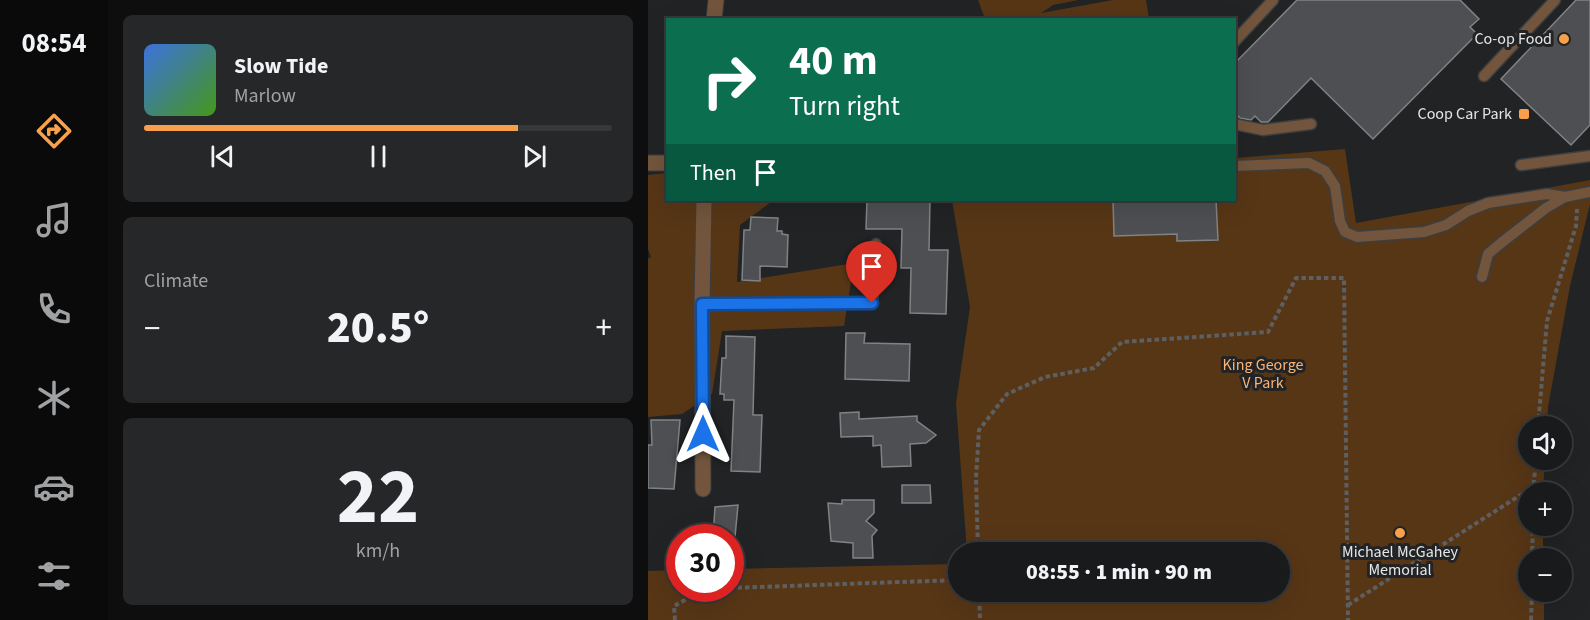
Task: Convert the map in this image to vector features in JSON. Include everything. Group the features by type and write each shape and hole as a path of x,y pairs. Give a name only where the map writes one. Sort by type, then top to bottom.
{"street":[{"path":"714,18 716,0"},
{"path":"648,163 666,163"},
{"path":"704,201 702,304 704,489"}],"lane":[{"path":"1236,40 1274,0"},
{"path":"1484,76 1555,0"},
{"path":"1236,124 1263,130 1311,124"},
{"path":"1521,165 1590,156"},
{"path":"1236,166 1309,163 1325,171 1335,186 1340,221 1345,232 1357,237 1424,231 1446,225 1468,211 1488,203 1547,194 1564,197"},
{"path":"1482,277 1488,254 1546,208 1564,197 1590,192"},
{"path":"702,304 872,303 876,244"}],"path":[{"path":"1539,416 1547,321 1576,226 1578,194"},
{"path":"978,542 976,478 979,429 1007,394 1045,377 1094,368 1122,342 1268,332 1296,278 1344,278 1348,620"},
{"path":"1347,606 1518,498"},
{"path":"744,587 948,580"},
{"path":"675,620 674,606 681,602"},
{"path":"979,602 980,620"},
{"path":"1531,620 1532,602"}],"green space":[{"path":"978,0 1078,0 1053,5 1041,13 1113,0 1146,0 1149,18 1036,18 1035,16 1031,18 985,18"},
{"name":"King George V Park","path":"1345,149 1356,223 1590,180 1590,204 1570,286 1548,416 1518,416 1518,470 1544,470 1544,482 1518,482 1518,536 1543,536 1543,548 1518,548 1518,602 1544,602 1544,620 648,620 648,571 666,570 666,602 744,602 744,569 948,564 948,602 1290,602 1290,542 966,542 956,403 970,307 952,201 1236,201 1236,158"},
{"path":"666,173 666,201 773,201 740,225 737,282 854,263 844,326 722,331 712,394 682,414 648,417 648,259 651,257 648,249 648,175"}],"building":[{"path":"1297,0 1460,0 1479,19 1470,27 1477,34 1373,139 1311,78 1268,122 1261,122 1255,116 1251,120 1240,118 1236,114 1236,62"},
{"name":"Co-op Food","path":"1576,0 1590,0 1590,125 1571,145 1501,79"},
{"path":"867,201 930,201 929,250 948,250 946,314 910,313 911,268 901,268 902,229 866,229"},
{"path":"1113,201 1216,201 1218,240 1177,241 1177,234 1114,236"},
{"path":"751,217 778,218 777,231 788,235 787,267 760,266 760,281 742,280 744,230 750,230"},
{"path":"846,333 865,333 864,343 910,344 909,381 845,379"},
{"path":"726,336 755,337 753,415 762,415 760,472 731,471 734,400 724,400 724,394 720,394 722,358 726,358"},
{"path":"859,412 859,419 917,416 917,421 936,435 926,443 910,444 911,466 882,467 881,445 873,446 873,436 841,437 840,413"},
{"path":"651,420 680,420 674,489 648,488 648,445 652,445"},
{"path":"902,485 930,485 931,503 902,503"},
{"path":"842,500 874,500 874,513 866,521 877,530 872,536 873,558 853,558 853,543 831,541 828,503 842,504"},
{"path":"738,505 736,524 714,524 715,507"}],"place":[{"name":"Co-op Food","path":"1564,39"},
{"name":"Coop Car Park","path":"1524,114"},
{"name":"Michael McGahey Memorial","path":"1400,533"}],"route":[{"path":"703,434 702,304 872,303"}]}
